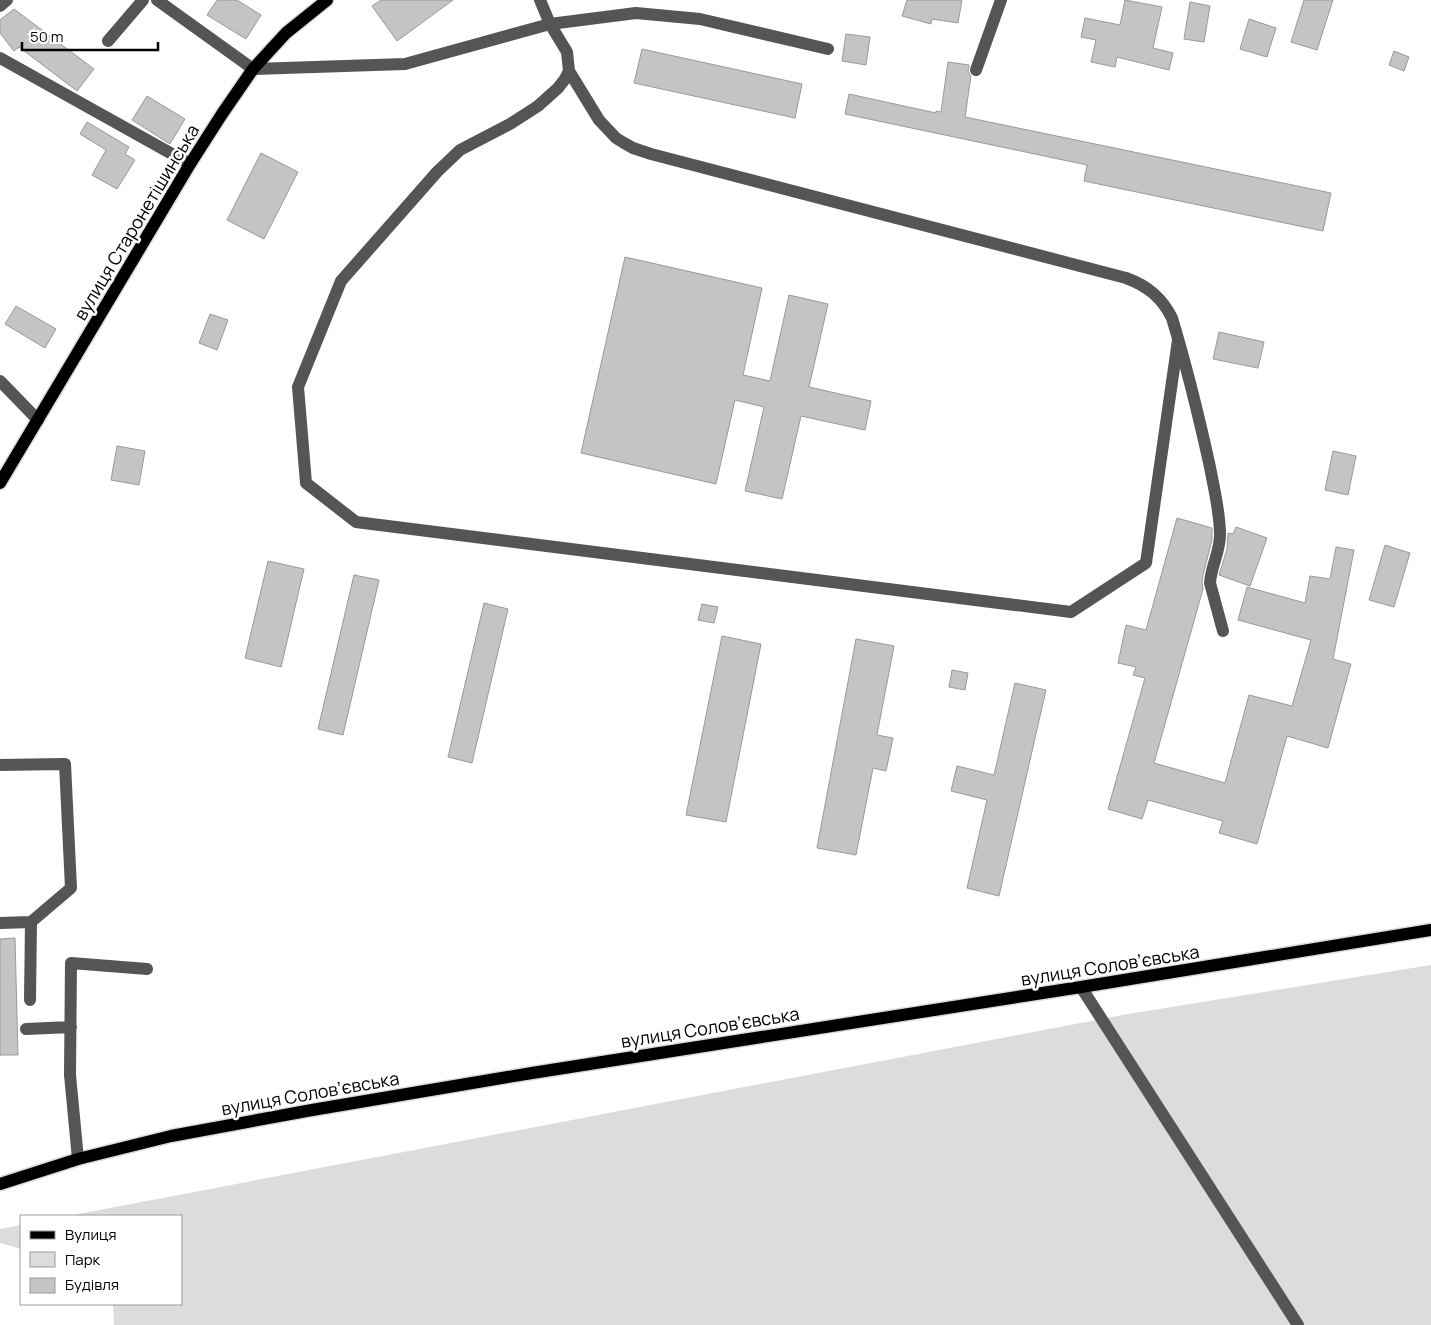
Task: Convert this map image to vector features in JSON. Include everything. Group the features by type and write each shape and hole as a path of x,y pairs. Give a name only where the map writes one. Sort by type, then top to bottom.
{"main road":[{"name":"вулиця Старонетішинська","path":"0,483 190,164 222,114 253,69 286,33 326,0"},
{"name":"вулиця Соловʼєвська","path":"0,1184 78,1159 171,1136 312,1110 532,1073 1431,930"}],"street":[{"path":"0,6 7,0"},
{"path":"108,41 144,0"},
{"path":"158,0 253,69 405,64 550,24 636,14 700,19 828,49"},
{"path":"540,0 550,24 567,52 569,71 599,120 616,138 632,148 1126,278 1149,288 1159,297 1167,307 1172,318 1198,409 1220,515 1220,544 1210,576 1210,583 1223,631"},
{"path":"550,0 550,24"},
{"path":"976,70 1001,0"},
{"path":"0,58 190,164"},
{"path":"569,71 558,88 538,106 510,124 460,150 437,172 341,281 298,387 306,483 356,522 1071,612 1146,563 1178,340"},
{"path":"0,381 38,420"},
{"path":"0,765 65,764 71,888 32,922 0,923"},
{"path":"30,1000 32,922"},
{"path":"78,1159 70,1075 71,963 147,969"},
{"path":"1081,987 1298,1325"},
{"path":"26,1030 71,1027"}],"green space":[{"path":"1431,965 1431,1325 114,1325 113,1305 182,1305 182,1215 73,1215 1128,1014"},
{"path":"20,1225 20,1249 0,1243 0,1229"}],"building":[{"path":"217,0 237,0 261,15 246,39 207,15"},
{"path":"381,0 453,0 397,41 372,6"},
{"path":"907,0 962,0 958,23 932,19 931,24 902,16"},
{"path":"1125,0 1162,7 1153,48 1173,53 1169,70 1117,57 1115,67 1091,62 1096,40 1081,37 1085,18 1120,25"},
{"path":"1304,0 1333,0 1317,50 1291,42"},
{"path":"1190,2 1210,6 1204,42 1184,39"},
{"path":"14,9 94,69 77,91 19,47 14,51 0,33 0,20"},
{"path":"1249,19 1276,28 1267,57 1240,49"},
{"path":"846,34 870,37 866,65 842,61"},
{"path":"642,49 802,84 795,118 634,83"},
{"path":"1394,51 1409,57 1404,71 1389,65"},
{"path":"948,62 969,65 968,71 971,76 965,117 1331,193 1323,231 1084,181 1087,165 845,114 849,94 936,113 936,111 941,112"},
{"path":"147,96 185,119 170,144 132,120"},
{"path":"87,122 129,147 125,154 135,160 117,189 92,175 106,150 80,134"},
{"path":"261,153 298,172 264,239 227,220"},
{"path":"625,257 762,288 743,375 770,381 789,295 828,304 809,387 871,401 865,430 801,416 782,499 745,491 764,407 735,400 716,484 581,453"},
{"path":"16,306 56,329 45,348 5,324"},
{"path":"210,314 228,320 217,350 199,343"},
{"path":"1219,332 1264,342 1258,368 1213,359"},
{"path":"117,446 145,451 139,485 111,480"},
{"path":"1333,451 1356,456 1348,495 1325,490"},
{"path":"1177,518 1212,528 1212,540 1203,575 1203,589 1154,763 1225,783 1249,695 1292,706 1311,640 1238,620 1247,587 1305,603 1310,576 1330,579 1336,547 1354,550 1333,659 1351,664 1328,748 1287,736 1257,844 1219,833 1223,821 1148,800 1142,819 1108,809 1145,678 1133,675 1136,667 1118,663 1126,625 1146,630"},
{"path":"1236,527 1267,538 1250,586 1219,575 1227,549 1228,533 1233,534"},
{"path":"1385,545 1410,553 1394,607 1369,600"},
{"path":"268,561 304,569 281,667 245,658"},
{"path":"354,575 379,580 343,735 318,729"},
{"path":"484,603 508,609 472,763 448,757"},
{"path":"702,604 718,607 714,623 698,620"},
{"path":"722,636 761,644 726,822 686,815"},
{"path":"856,639 894,646 877,735 893,738 886,771 873,768 856,855 817,848"},
{"path":"952,670 968,673 965,690 949,687"},
{"path":"1015,683 1046,690 999,896 967,888 987,800 951,791 957,766 994,775"},
{"path":"15,938 18,1055 0,1055 0,939"}]}
